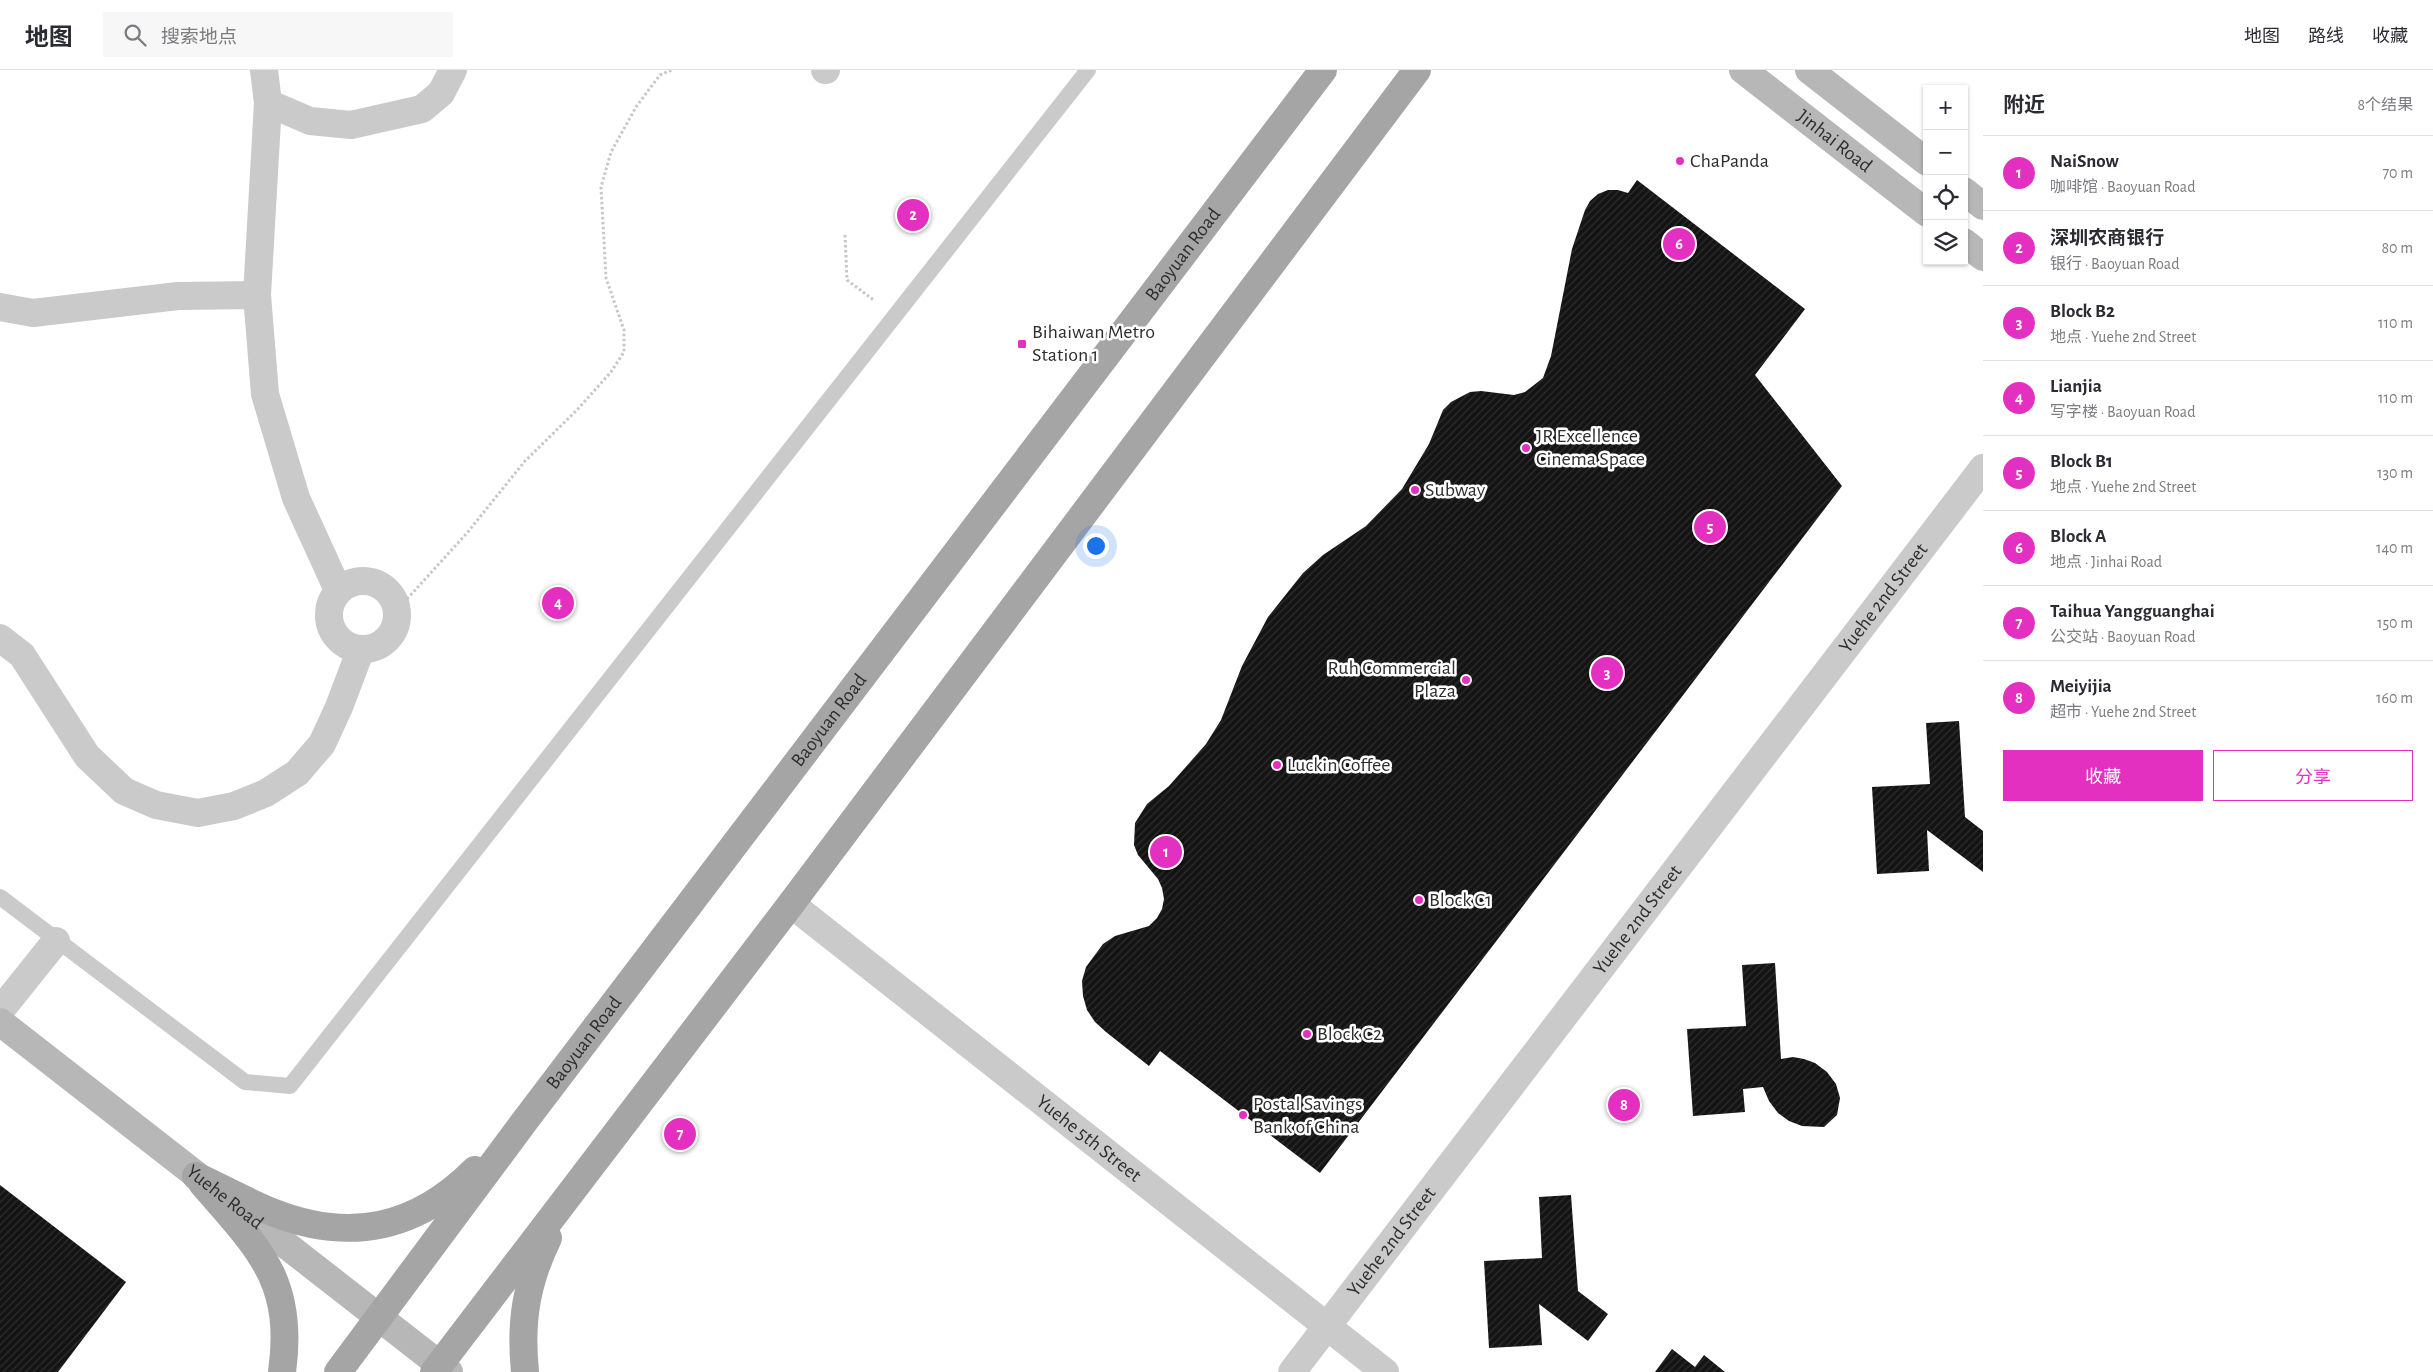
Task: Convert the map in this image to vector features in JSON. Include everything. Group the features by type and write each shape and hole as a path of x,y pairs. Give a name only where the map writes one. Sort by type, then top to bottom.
{"main road":[{"name":"Baoyuan Road","path":"338,1372 527,1118 1323,70"},
{"path":"441,1370 569,1195 791,904 1416,70"},
{"path":"196,1176 273,1212 315,1225 360,1229 398,1222 430,1207 466,1179 527,1118"},
{"path":"196,1176 251,1240 273,1274 284,1312 285,1349 282,1372"},
{"path":"525,1372 522,1343 525,1302 538,1260 569,1195"}],"street":[{"path":"264,70 268,103 257,295 265,394 296,498 338,590"},
{"path":"268,103 310,121 351,125 422,109 441,93 453,70"},
{"name":"Jinhai Road","path":"1743,70 1923,210"},
{"name":"Jinhai Road","path":"1809,70 1923,159"},
{"path":"1968,194 1983,206"},
{"path":"1968,245 1983,257"},
{"path":"0,307 33,313 178,296 257,295"},
{"name":"Yuehe 2nd Street","path":"1292,1372 1983,468"},
{"path":"359,580 372,581 390,593 397,610 397,621 393,632 383,643 372,648 361,649 348,646 333,633 328,612 331,599 338,590 348,583 359,580"},
{"path":"0,638 22,655 87,756 124,791 156,805 198,813 234,806 266,793 297,772 322,744 339,707 361,649"},
{"name":"Yuehe 5th Street","path":"791,904 1385,1372"},
{"path":"0,1011 56,941"},
{"name":"Yuehe Road","path":"0,1022 378,1317 441,1370"}],"lane":[{"path":"0,897 245,1082 290,1086 1088,70"}],"path":[{"path":"397,610 468,533 525,460 577,410 611,372 624,352 624,330 606,278 601,187 611,152 636,108 660,75 672,70"},
{"path":"845,235 848,280 895,316"}],"building":[{"name":"Ruh Commercial Plaza","path":"1637,180 1805,309 1755,375 1842,486 1320,1173 1160,1051 1149,1066 1106,1032 1095,1022 1087,1010 1083,996 1082,981 1086,967 1103,944 1115,936 1149,926 1162,909 1164,899 1162,888 1158,879 1138,855 1134,845 1135,823 1147,804 1169,786 1206,744 1221,720 1242,666 1268,617 1303,573 1323,555 1366,526 1402,489 1429,444 1443,410 1451,402 1470,392 1481,391 1514,395 1525,392 1543,378 1551,356 1572,249 1585,210 1590,201 1598,194 1608,190 1628,193"},
{"path":"1959,721 1965,817 1983,831 1983,872 1927,830 1929,871 1877,874 1872,787 1930,784 1926,723"},
{"path":"1775,963 1781,1059 1793,1057 1804,1059 1815,1063 1827,1072 1836,1084 1840,1098 1837,1115 1824,1127 1802,1126 1789,1121 1778,1113 1769,1101 1763,1087 1743,1089 1745,1112 1693,1116 1687,1029 1746,1026 1742,965"},
{"path":"0,1185 126,1282 58,1372 0,1372"},
{"path":"1571,1195 1578,1291 1608,1314 1588,1341 1539,1304 1542,1345 1489,1348 1484,1261 1542,1258 1539,1197"},
{"path":"1672,1349 1695,1367 1704,1355 1725,1372 1655,1372"}],"place":[{"name":"ChaPanda","path":"1680,161"},
{"name":"深圳农商银行","path":"913,215"},
{"name":"Block A","path":"1679,244"},
{"name":"Bihaiwan Metro Station 1","path":"1022,344"},
{"name":"JR Excellence Cinema Space","path":"1526,448"},
{"name":"Subway","path":"1415,490"},
{"name":"Block B1","path":"1710,527"},
{"name":"Lianjia","path":"558,603"},
{"name":"Block B2","path":"1607,673"},
{"name":"Ruh Commercial Plaza","path":"1466,680"},
{"name":"Luckin Coffee","path":"1277,765"},
{"name":"NaiSnow","path":"1166,852"},
{"name":"Block C1","path":"1419,900"},
{"name":"Block C2","path":"1307,1034"},
{"name":"Meiyijia","path":"1624,1105"},
{"name":"Postal Savings Bank of China","path":"1243,1115"},
{"name":"Taihua Yangguanghai","path":"680,1134"}]}
